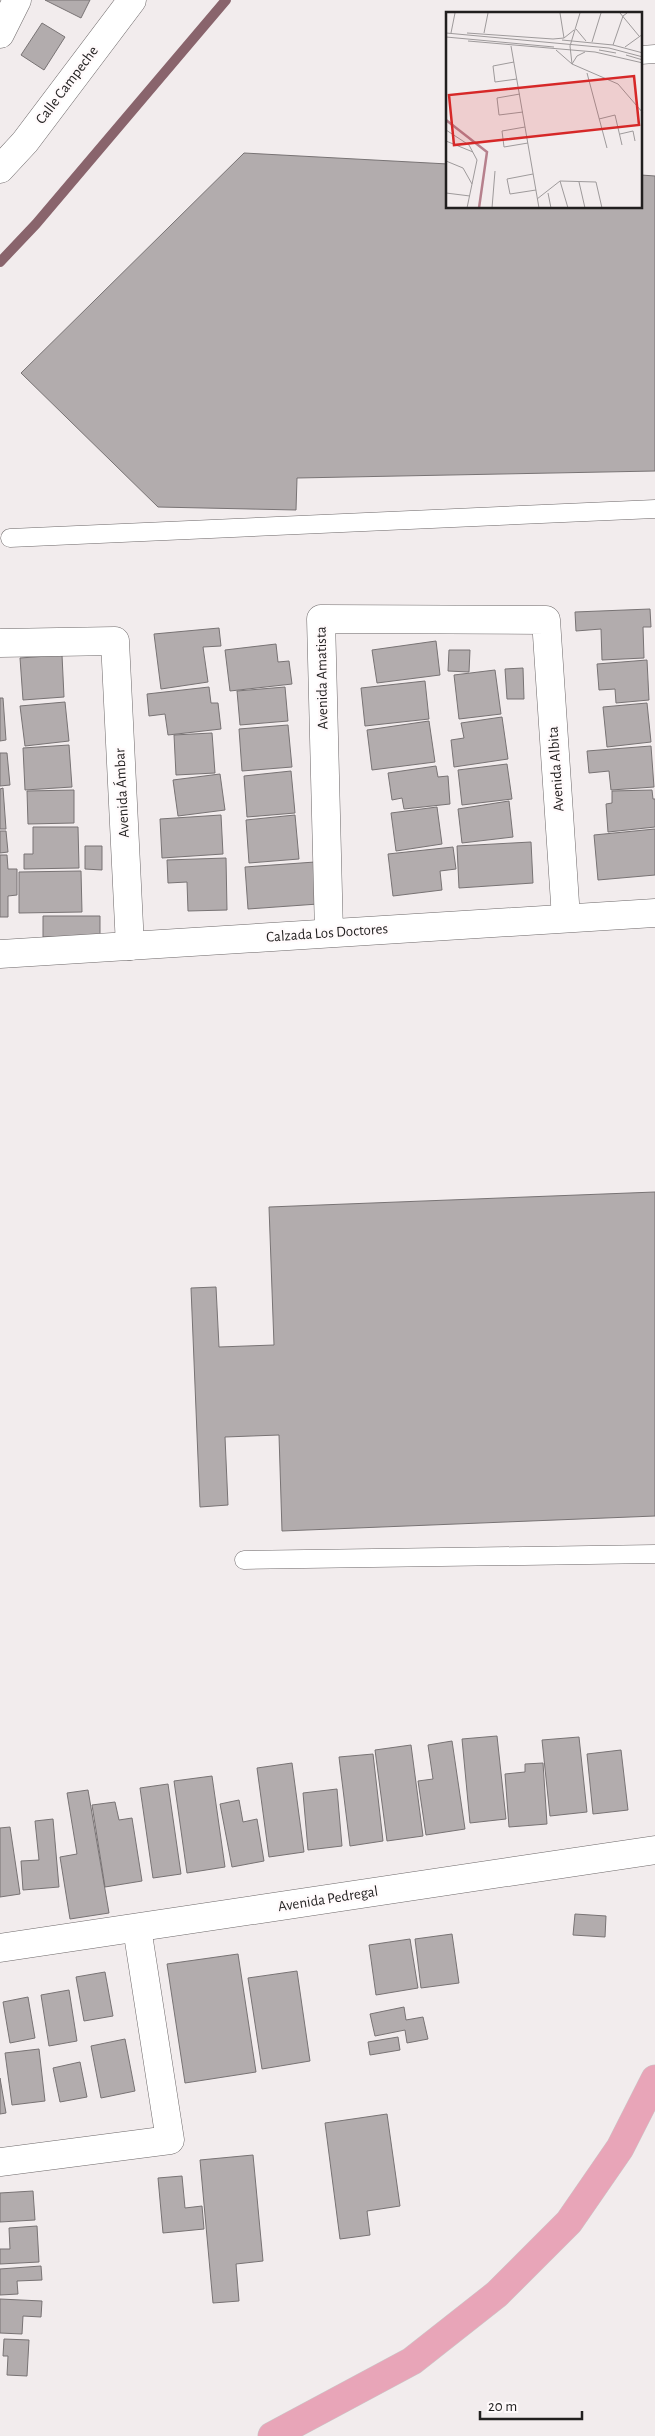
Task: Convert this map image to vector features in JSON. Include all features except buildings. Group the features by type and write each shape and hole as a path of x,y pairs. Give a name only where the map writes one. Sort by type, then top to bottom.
{"main road":[{"path":"272,2436 412,2361 496,2294 569,2222 620,2148 655,2079"}],"street":[{"path":"0,34 17,0"},
{"name":"Calle Campeche","path":"0,169 24,142 132,0"},
{"name":"Avenida Amatista","path":"329,933 321,619 546,620"},
{"name":"Avenida Albita","path":"546,620 566,918"},
{"name":"Avenida Ámbar","path":"0,643 115,641 130,946"},
{"name":"Calzada Los Doctores","path":"0,954 655,913"},
{"name":"Avenida Pedregal","path":"0,1948 655,1850"},
{"path":"0,2162 170,2140 137,1928"}],"lane":[{"path":"642,55 655,54"},
{"path":"10,538 655,509"},
{"path":"244,1560 655,1554"}],"waterway":[{"path":"0,262 36,224 226,0"}]}
